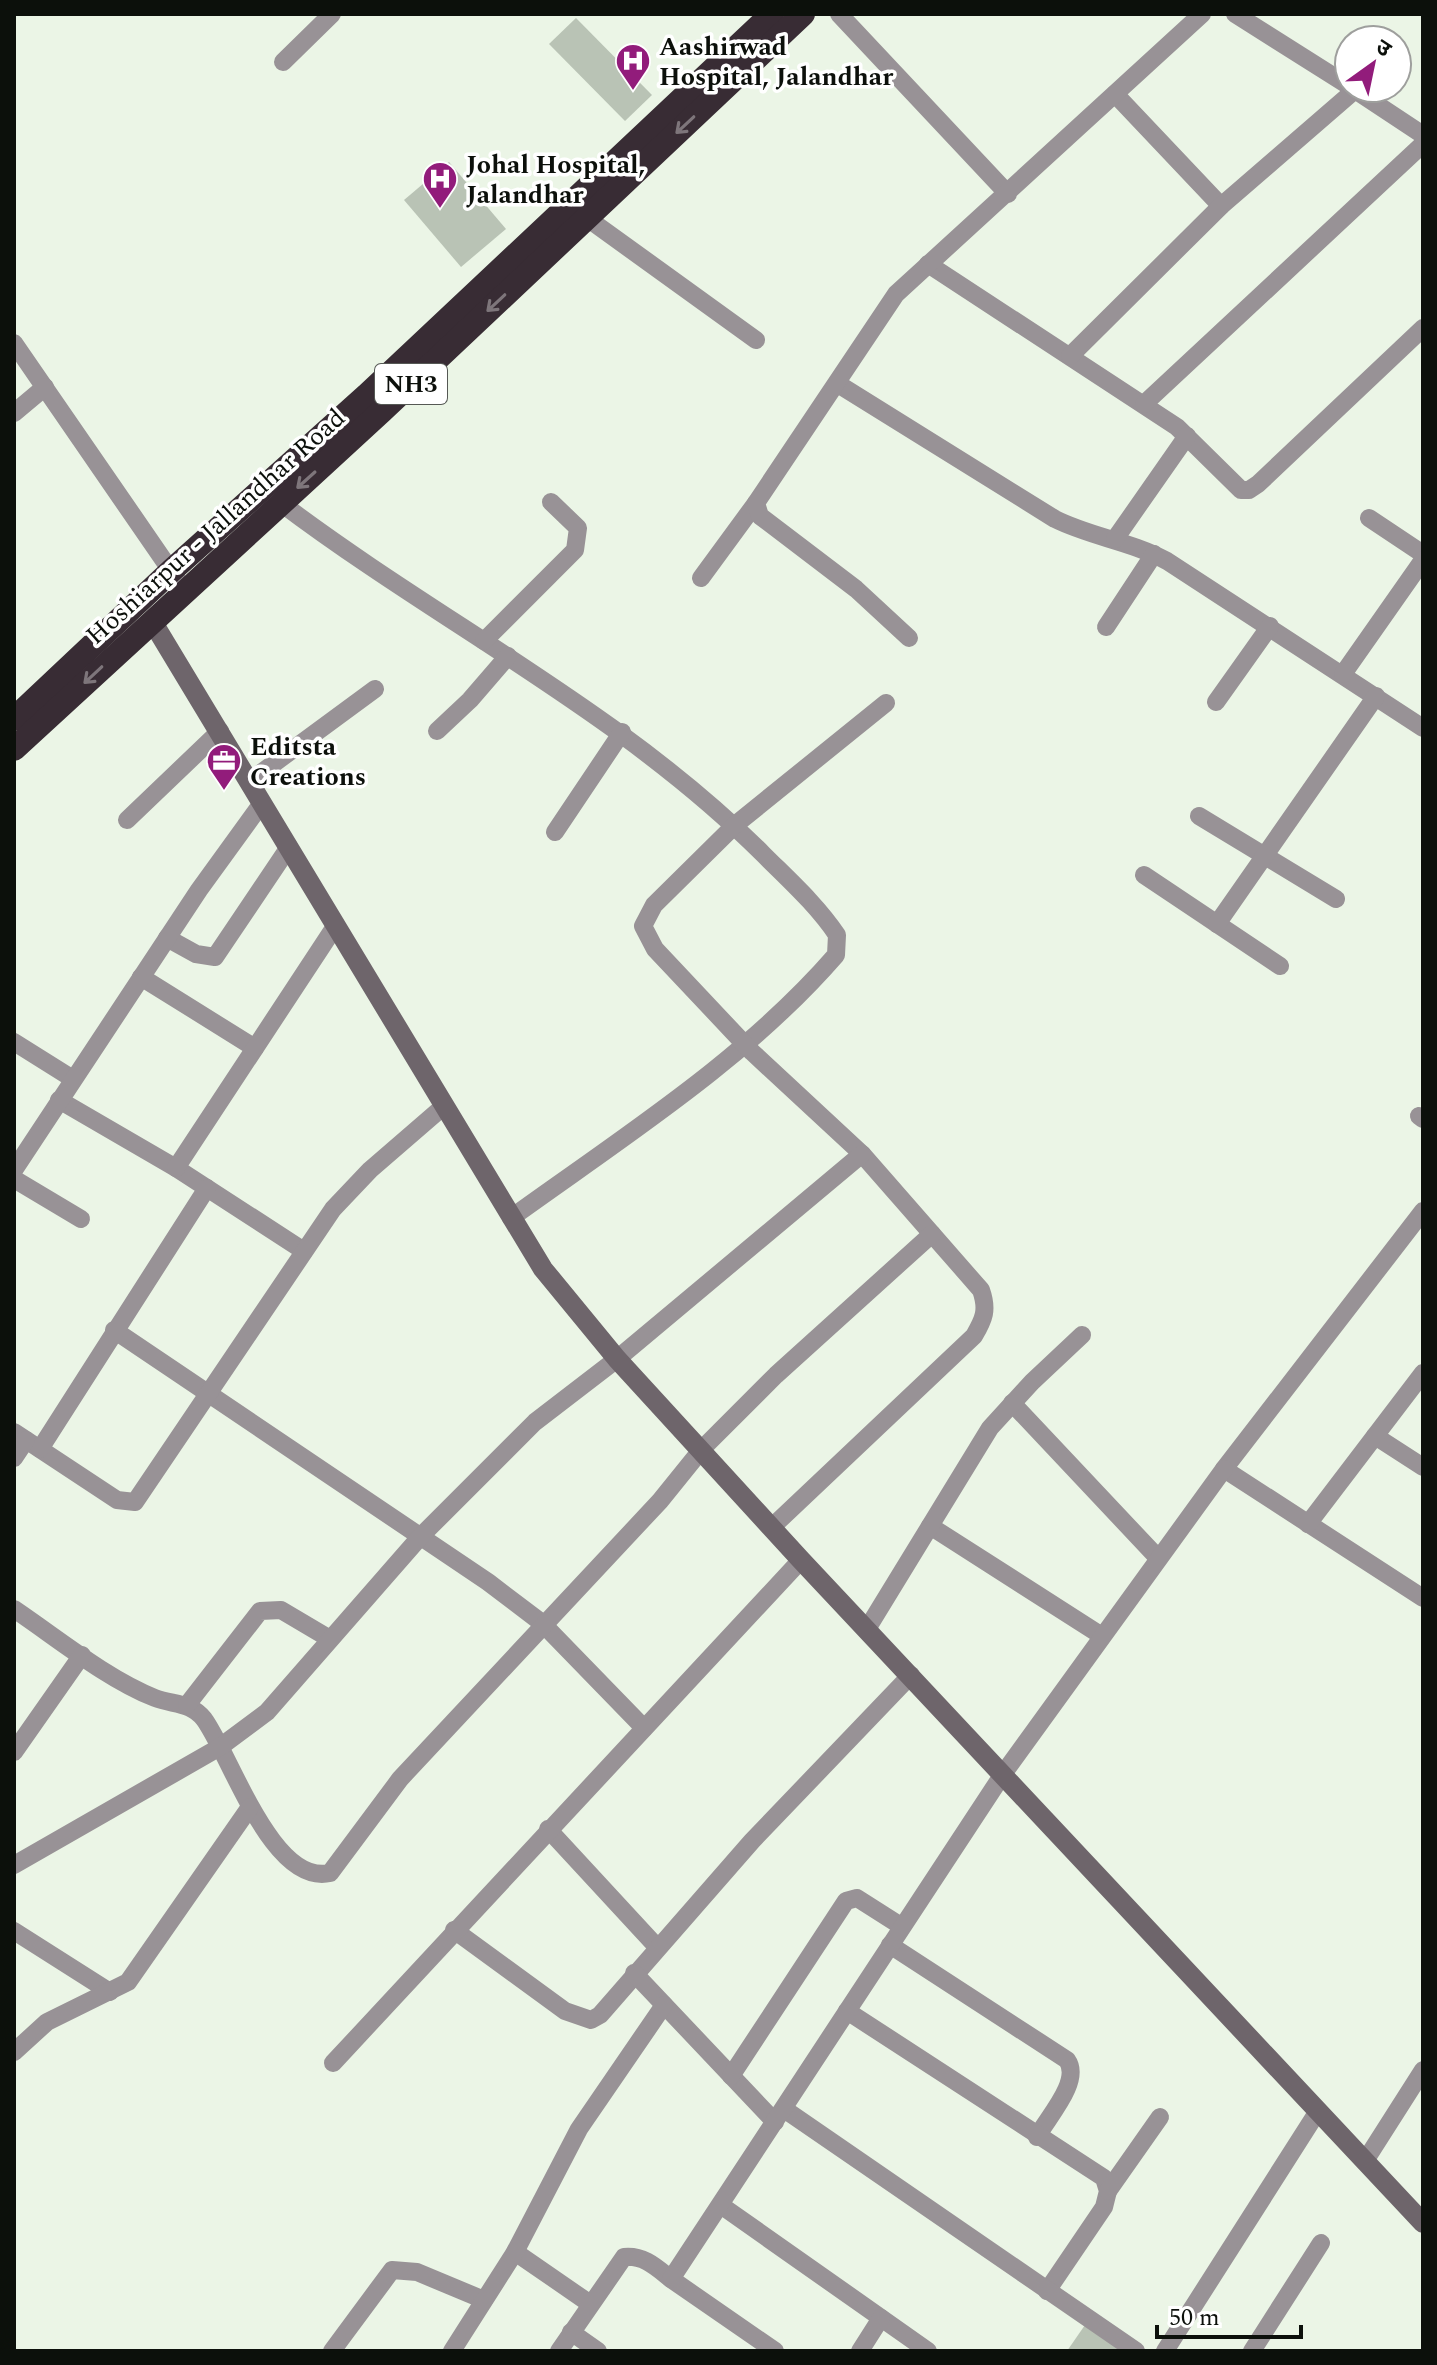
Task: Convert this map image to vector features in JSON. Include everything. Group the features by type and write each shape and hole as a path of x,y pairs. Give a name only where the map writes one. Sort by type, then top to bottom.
{"highway":[{"name":"Hoshiarpur - Jallandhar Road","path":"14,749 113,642 367,395 772,14"},
{"name":"Hoshiarpur - Jallandhar Road","path":"14,719 113,642 152,621 178,581 281,503 803,14"}],"street":[{"path":"283,62 332,14"},
{"path":"839,14 1008,194"},
{"path":"701,578 838,384 885,308 928,264 1202,14"},
{"path":"1235,14 1333,76"},
{"path":"1115,94 1221,206"},
{"path":"1070,356 1221,206 1334,104"},
{"path":"1376,104 1423,135"},
{"path":"1144,404 1423,144"},
{"path":"587,218 756,340"},
{"path":"928,264 1144,404 1187,436 1233,486 1249,490 1423,328"},
{"path":"14,343 178,581"},
{"path":"838,384 1055,519 1077,530 1115,539 1154,554 1270,626 1423,728"},
{"path":"14,413 45,387"},
{"path":"1115,539 1187,436"},
{"path":"484,641 575,550 578,528 551,502"},
{"path":"281,503 338,546 622,732 735,825 837,935 838,946 825,967 744,1044 662,1109 511,1218"},
{"path":"756,503 760,516 856,589 909,638"},
{"path":"1343,674 1423,557 1369,518"},
{"path":"1106,627 1154,554"},
{"path":"152,621 543,1269 617,1359 801,1560 1423,2223"},
{"path":"1216,702 1270,626"},
{"path":"437,731 470,700 508,656"},
{"path":"250,781 375,689"},
{"path":"1217,924 1376,696"},
{"path":"772,1527 963,1346 985,1317 986,1304 981,1290 862,1154 744,1044 655,949 643,926 654,905 735,825 886,703"},
{"path":"127,820 220,731"},
{"path":"555,832 622,732"},
{"path":"14,1170 167,938 262,803"},
{"path":"1199,816 1265,853 1336,899"},
{"path":"167,938 196,954 215,957 289,847"},
{"path":"1144,875 1280,966"},
{"path":"176,1168 336,925"},
{"path":"141,977 255,1048"},
{"path":"16,1047 73,1079"},
{"path":"59,1100 176,1168 304,1251"},
{"path":"27,1440 117,1500 135,1502 346,1193 444,1106"},
{"path":"14,1865 220,1747 267,1712 420,1537 535,1422 617,1359 862,1154"},
{"path":"14,1179 81,1219"},
{"path":"14,1458 114,1330 207,1188"},
{"path":"671,2279 722,2206 901,1926 1003,1774 1224,1469 1423,1211"},
{"path":"14,1609 149,1696 187,1705 205,1721 250,1807 280,1848 301,1869 320,1875 330,1873 400,1779 542,1623 660,1501 702,1449 776,1375 932,1234"},
{"path":"114,1330 542,1623 644,1728"},
{"path":"867,1629 990,1428 1082,1335"},
{"path":"1308,1524 1423,1373"},
{"path":"1012,1403 1158,1558"},
{"path":"1375,1436 1423,1467"},
{"path":"1224,1469 1423,1598"},
{"path":"930,1526 1102,1636"},
{"path":"333,2063 801,1560"},
{"path":"187,1705 260,1611 281,1610 330,1639"},
{"path":"14,1752 82,1655"},
{"path":"454,1930 565,2011 582,2019 600,2015 752,1841 911,1675"},
{"path":"14,2052 47,2022 128,1982 250,1807"},
{"path":"548,1829 657,1947"},
{"path":"731,2076 846,1901 857,1898 901,1926"},
{"path":"14,1931 110,1992"},
{"path":"890,1945 1067,2060 1071,2066 1070,2080 1037,2137"},
{"path":"634,1973 731,2076 779,2115 1136,2351"},
{"path":"452,2351 515,2252 579,2129 664,2005"},
{"path":"847,2011 1037,2137 1092,2168 1104,2178 1108,2191"},
{"path":"1365,2161 1423,2070"},
{"path":"1165,2351 1318,2111"},
{"path":"1047,2291 1074,2247 1097,2219 1108,2191 1160,2117"},
{"path":"722,2206 928,2351"},
{"path":"1252,2351 1321,2243"},
{"path":"515,2252 589,2303"},
{"path":"559,2351 589,2303 624,2257 636,2256 775,2351"},
{"path":"332,2351 392,2270 417,2272 484,2300"},
{"path":"860,2351 881,2318"},
{"path":"571,2332 598,2351"}],"building":[{"path":"576,18 652,95 625,121 549,44"},
{"path":"449,162 506,229 461,267 404,200"},
{"path":"1085,2325 1122,2351 1067,2351"}],"place":[{"name":"Aashirwad Hospital, Jalandhar","path":"633,92"},
{"name":"Johal Hospital, Jalandhar","path":"440,210"},
{"name":"Editsta Creations","path":"224,792"}]}
